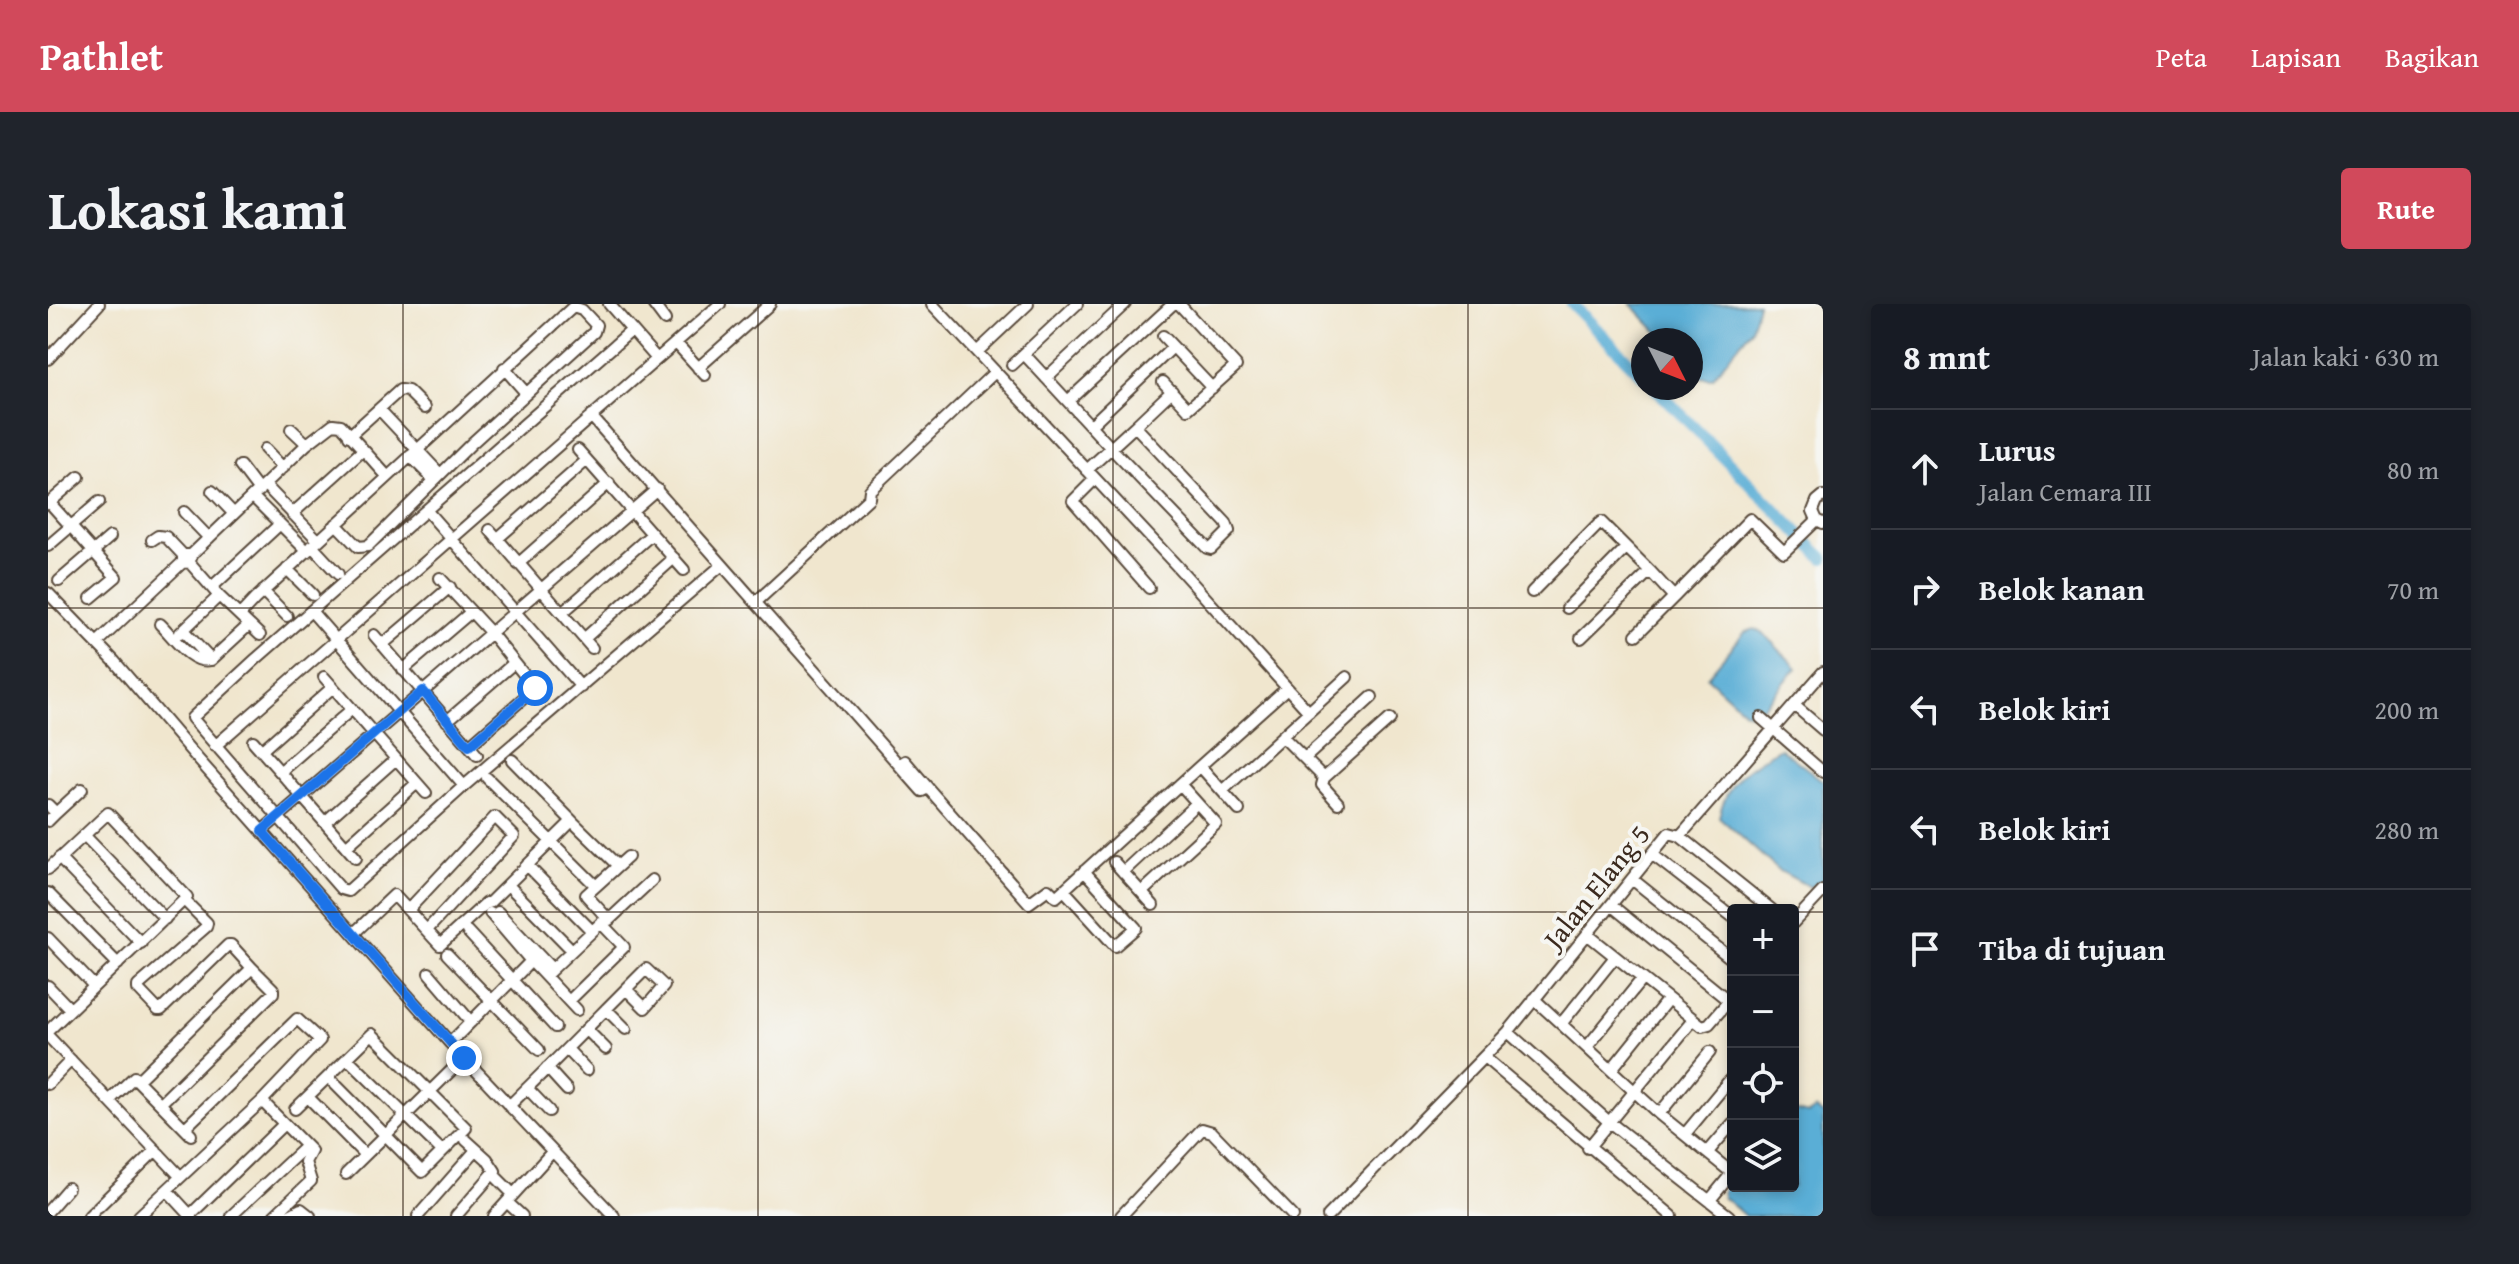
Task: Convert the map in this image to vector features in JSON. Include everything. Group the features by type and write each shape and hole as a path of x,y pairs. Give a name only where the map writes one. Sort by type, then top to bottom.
{"street":[{"path":"48,359 99,304"},
{"path":"609,304 657,359"},
{"path":"215,746 720,304"},
{"path":"676,343 701,372 770,304"},
{"path":"932,304 1309,712"},
{"path":"977,352 1028,304"},
{"path":"1012,365 1077,304"},
{"path":"1046,378 1125,304"},
{"path":"1068,401 1176,304 1236,366 1188,409 1163,382"},
{"path":"240,615 263,591 387,476 573,307 578,306 596,325 594,332 437,477 368,546 358,547 336,524"},
{"path":"658,306 665,320"},
{"path":"632,330 193,715 194,722 341,889 348,891 464,786 722,565"},
{"path":"1163,336 1212,388"},
{"path":"1091,425 1173,347"},
{"path":"1024,354 1207,548 1213,548 1229,528 1135,426"},
{"path":"504,368 526,393"},
{"path":"756,602 869,498 870,490 995,372"},
{"path":"349,436 395,393 404,389 425,408"},
{"path":"1149,588 1073,501 1111,448 1172,391"},
{"path":"379,409 413,453 437,477"},
{"path":"591,416 922,791 928,788 1029,903 1048,889 1056,897 1287,688"},
{"path":"97,643 307,444 333,424 341,425 387,476"},
{"path":"291,429 307,444"},
{"path":"265,449 283,468"},
{"path":"578,450 684,570"},
{"path":"292,514 362,451"},
{"path":"587,460 493,535 588,643 674,558"},
{"path":"240,466 280,524 312,546"},
{"path":"79,477 49,503 116,577 91,598"},
{"path":"518,564 609,483"},
{"path":"262,831 657,489"},
{"path":"212,491 234,514"},
{"path":"259,491 292,514 312,546 338,574"},
{"path":"1636,635 1750,519 1784,552 1816,524 1813,511 1823,496"},
{"path":"48,546 99,502"},
{"path":"427,511 581,687"},
{"path":"184,512 209,538"},
{"path":"1532,592 1601,522 1674,597"},
{"path":"174,638 280,524"},
{"path":"562,613 652,534"},
{"path":"152,540 158,536 166,537 215,592 260,635"},
{"path":"59,581 110,537"},
{"path":"1567,608 1626,548"},
{"path":"287,569 313,595"},
{"path":"1581,638 1650,571"},
{"path":"374,635 473,750 539,692 440,578"},
{"path":"382,645 450,587"},
{"path":"263,591 287,616"},
{"path":"48,593 97,643 450,1043 614,1216"},
{"path":"312,612 464,786"},
{"path":"403,670 471,612"},
{"path":"160,624 193,658 203,661 211,660 249,625"},
{"path":"183,630 211,660"},
{"path":"447,721 514,663"},
{"path":"1680,836 1823,672"},
{"path":"324,677 426,793"},
{"path":"1222,791 1347,677"},
{"path":"261,751 333,687"},
{"path":"1305,758 1372,697"},
{"path":"1794,705 1822,726"},
{"path":"281,771 352,709"},
{"path":"1761,718 1823,772"},
{"path":"1338,803 1322,785 1324,778 1390,719"},
{"path":"1282,736 1324,778"},
{"path":"253,741 356,858"},
{"path":"325,822 396,759"},
{"path":"512,760 614,862"},
{"path":"1200,766 1239,810"},
{"path":"487,778 593,883"},
{"path":"346,847 417,783"},
{"path":"1142,892 1216,824 1180,784"},
{"path":"48,805 52,817 82,789"},
{"path":"1123,872 1197,803"},
{"path":"48,869 108,813 186,894 185,901 70,1009 49,1036 180,1176"},
{"path":"408,910 495,817 514,836 427,930"},
{"path":"354,933 394,895 440,945 490,908 508,885 572,821"},
{"name":"Jalan Elang 5","path":"1328,1216 1508,1032 1669,833 1680,836 1765,904"},
{"path":"84,835 165,919"},
{"path":"1653,855 1727,912"},
{"path":"569,1001 624,947 586,895 628,857"},
{"path":"59,858 141,943"},
{"path":"1114,862 1153,905"},
{"path":"527,865 589,928"},
{"path":"1064,890 1115,946 1136,928 1084,871"},
{"path":"1632,879 1727,955"},
{"path":"547,971 652,880"},
{"path":"508,885 568,946"},
{"path":"1799,917 1823,891"},
{"path":"48,893 118,964"},
{"path":"161,1103 273,993 273,989 228,945 158,1010 138,986 207,923 185,901"},
{"path":"1611,905 1727,995"},
{"path":"490,908 531,961 547,971"},
{"path":"490,908 547,971 577,1010"},
{"path":"467,931 555,1027"},
{"path":"1587,934 1702,1026 1709,1024 1727,1003"},
{"path":"48,938 94,986"},
{"path":"447,954 539,1050"},
{"path":"1561,1024 1615,957"},
{"path":"450,1043 531,961"},
{"path":"139,1079 252,968"},
{"path":"429,973 471,1022"},
{"path":"1587,1047 1642,979"},
{"path":"48,986 70,1009"},
{"path":"509,1106 626,989"},
{"path":"1534,999 1659,1114 1727,1168"},
{"path":"1611,1070 1668,999"},
{"path":"606,1009 626,1029"},
{"path":"110,1100 131,1078 139,1079 188,1132 299,1019 320,1042 142,1215"},
{"path":"1588,1148 1693,1020"},
{"path":"586,1029 606,1049"},
{"path":"1508,1032 1608,1121 1729,1216"},
{"path":"295,1109 372,1034 466,1128 422,1172 328,1077"},
{"path":"567,1049 587,1070"},
{"path":"1659,1114 1710,1052"},
{"path":"1484,1057 1672,1216"},
{"path":"347,1058 442,1151"},
{"path":"346,1174 464,1058"},
{"path":"48,1084 71,1060"},
{"path":"547,1068 567,1090"},
{"path":"1685,1134 1727,1083"},
{"path":"527,1088 549,1111"},
{"path":"308,1097 365,1155"},
{"path":"262,1101 311,1151 305,1162 311,1181 274,1216"},
{"path":"167,1190 190,1216 284,1124"},
{"path":"1121,1216 1202,1129 1212,1132 1293,1216"},
{"path":"1708,1152 1727,1130"},
{"path":"456,1216 493,1174 494,1168 466,1140"},
{"path":"231,1216 306,1146"},
{"path":"94,1211 156,1150"},
{"path":"418,1216 476,1150"},
{"path":"497,1216 553,1154"},
{"path":"493,1174 522,1216"},
{"path":"1710,1200 1727,1178"},
{"path":"48,1211 68,1188"},
{"path":"288,1216 301,1209 310,1216"}],"water":[{"path":"1631,304 1758,304 1751,330 1712,378 1703,377 1703,328 1654,328"},
{"path":"1755,629 1797,668 1756,715 1744,711 1707,677 1745,632"},
{"path":"1780,748 1823,781 1823,880 1810,887 1778,870 1719,817 1728,793 1741,775"},
{"path":"1816,1109 1823,1115 1823,1216 1745,1216 1723,1197 1727,1185 1727,1192 1799,1192 1799,1112 1808,1114"}],"waterway":[{"path":"1572,304 1631,364"},
{"path":"1667,400 1823,558"}],"route":[{"path":"464,1058 262,831 423,691 469,746 535,688"}]}
